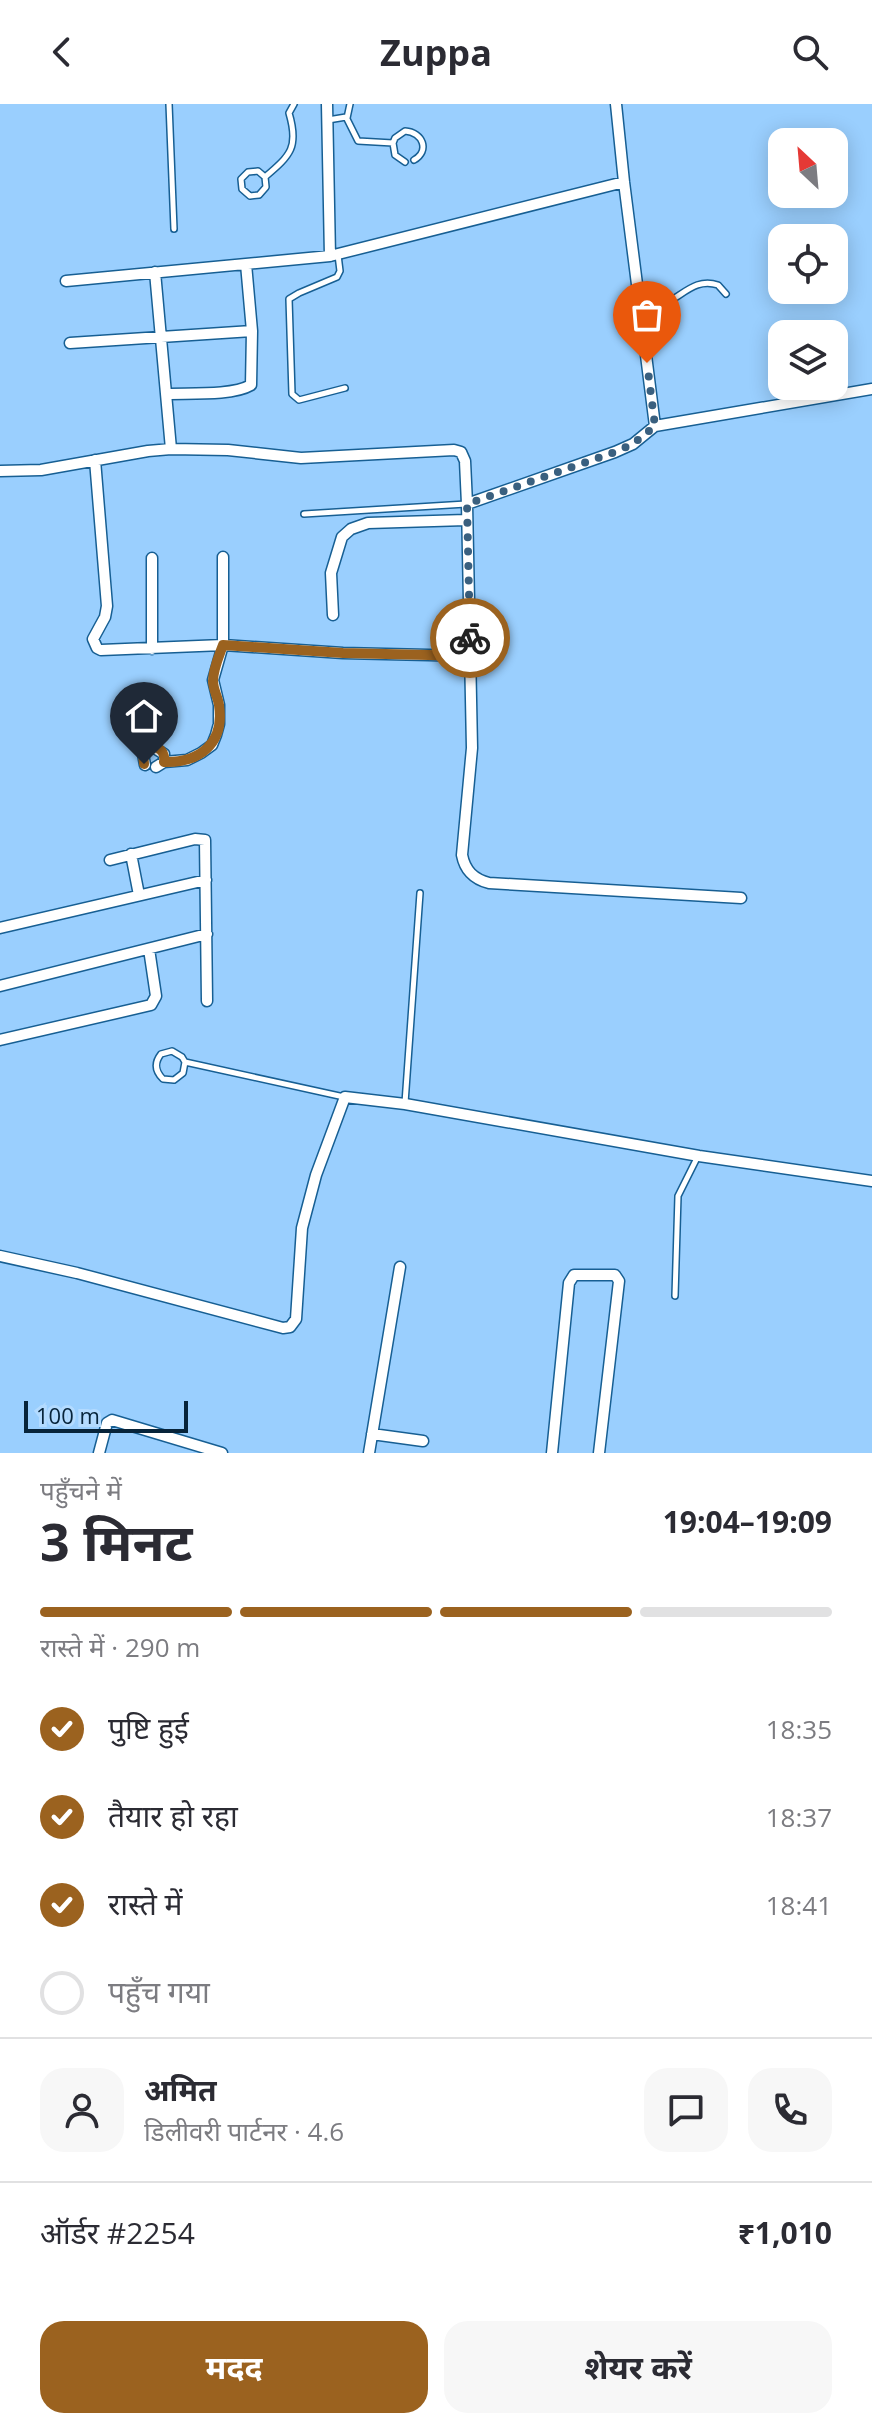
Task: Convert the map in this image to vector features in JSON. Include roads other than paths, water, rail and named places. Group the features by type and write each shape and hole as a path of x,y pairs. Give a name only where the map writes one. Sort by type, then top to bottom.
{"street":[{"path":"327,104 334,255"},
{"path":"616,104 655,426"},
{"path":"66,281 334,255 624,182"},
{"path":"167,394 214,392 250,387 252,384 252,331 246,264"},
{"path":"155,272 171,449"},
{"path":"70,343 252,331"},
{"path":"467,504 615,452 633,444 655,426 872,389"},
{"path":"0,471 41,470 171,449 228,450 301,458 458,450 465,461 471,656 471,768 462,855 471,874 489,883 741,898"},
{"path":"95,460 107,606 105,617 93,639 101,650 223,645 343,653 471,656"},
{"path":"333,615 331,573 342,537 351,529 368,523 466,520"},
{"path":"155,765 187,760 207,749 216,735 219,705 213,680 223,645 223,557"},
{"path":"152,558 152,649"},
{"path":"110,860 203,838 206,844 207,1001"},
{"path":"131,854 139,895"},
{"path":"0,928 206,880"},
{"path":"0,986 207,934"},
{"path":"0,1040 151,1005 156,996 149,949"},
{"path":"0,1256 77,1273 283,1328 290,1327 296,1319 300,1246 309,1199 345,1097 405,1104 699,1156 872,1181"},
{"path":"369,1453 400,1267"},
{"path":"552,1453 569,1283 574,1275 587,1274 615,1275 619,1281 599,1453"},
{"path":"99,1453 107,1423 112,1420 222,1453"},
{"path":"372,1434 423,1441"},
{"path":"400,1453 403,1438"}],"lane":[{"path":"169,104 174,229"},
{"path":"265,177 283,162 292,149 295,136 289,113 294,104"},
{"path":"350,104 347,118 358,141 393,143"},
{"path":"328,120 347,118"},
{"path":"405,162 395,155 393,143 405,131 421,138 423,150 414,160"},
{"path":"258,171 265,177 266,187 259,195 250,196 242,189 241,179 248,172 258,171"},
{"path":"334,255 340,271 337,277 295,295 289,301 292,394 299,400 345,388"},
{"path":"640,310 666,302 684,290 704,283 718,285 726,294"},
{"path":"304,514 467,504"},
{"path":"405,1104 420,893"},
{"path":"185,1062 183,1073 174,1080 163,1079 156,1070 158,1059 167,1052 178,1053 185,1062 345,1097"},
{"path":"675,1296 678,1196 699,1156"}]}
